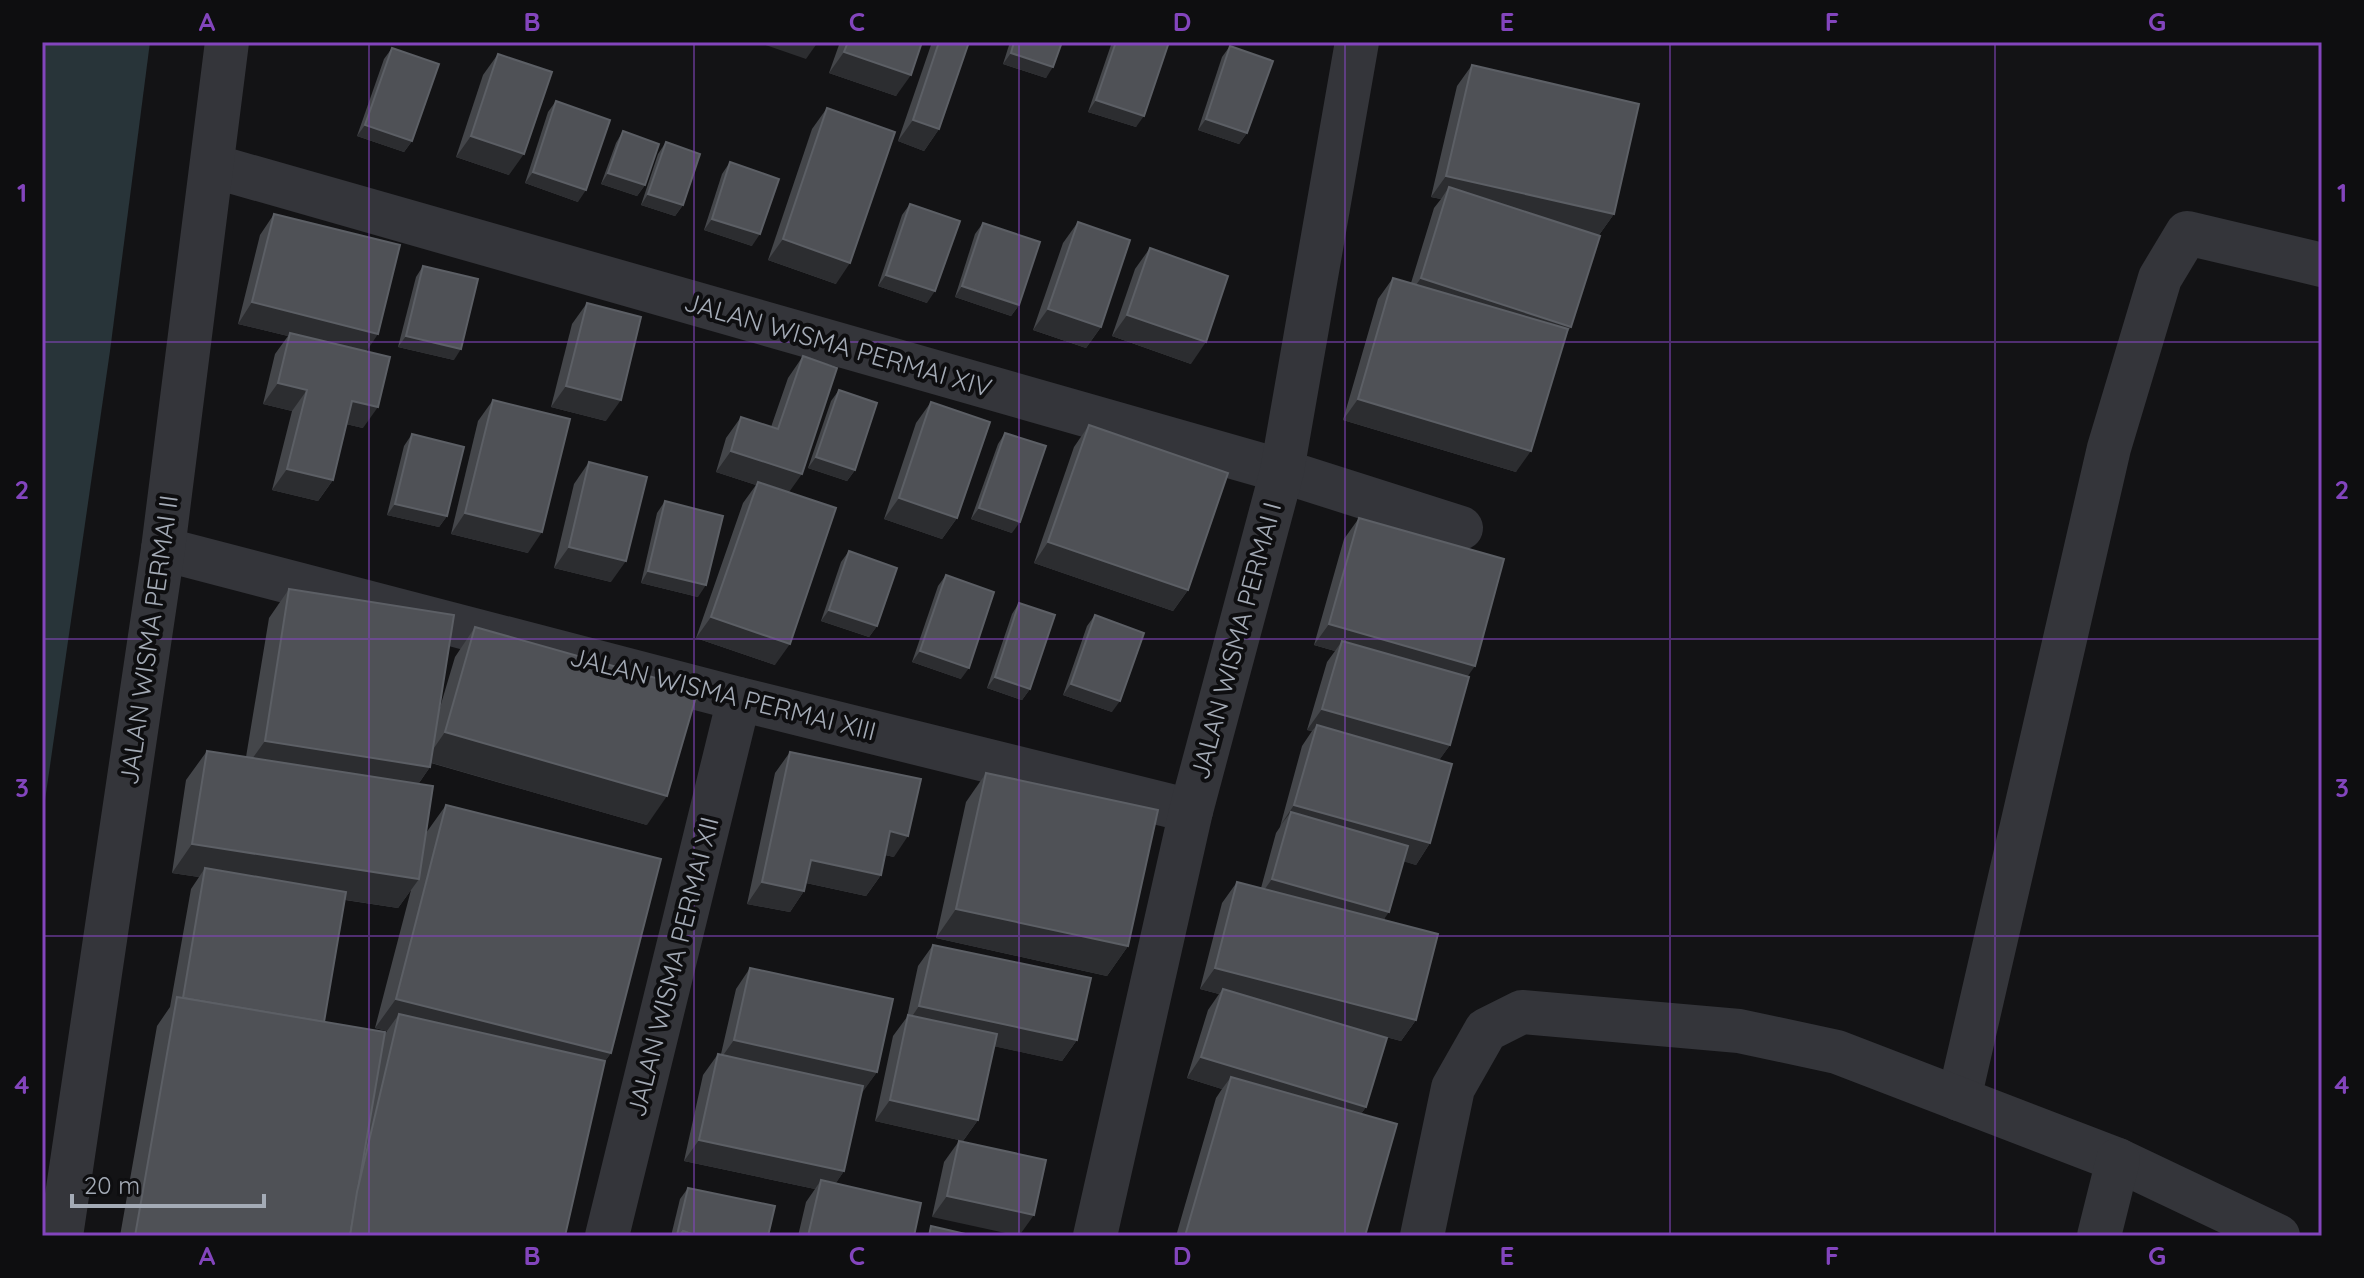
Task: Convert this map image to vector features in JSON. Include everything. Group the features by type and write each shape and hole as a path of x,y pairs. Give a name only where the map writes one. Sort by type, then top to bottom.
{"street":[{"name":"JALAN WISMA PERMAI II","path":"61,1236 163,549 227,42"},
{"name":"JALAN WISMA PERMAI I","path":"1095,1236 1191,811 1282,471 1357,42"},
{"name":"JALAN WISMA PERMAI XIV","path":"213,166 1282,471 1461,528"},
{"path":"1959,1099 2109,448 2160,278 2187,233 2322,265"},
{"name":"JALAN WISMA PERMAI XIII","path":"163,549 739,699 1191,811"},
{"name":"JALAN WISMA PERMAI XII","path":"607,1236 739,699"},
{"path":"1422,1236 1453,1088 1486,1030 1522,1012 1739,1031 1837,1052 2118,1160 2278,1236"},
{"path":"2099,1236 2118,1160"}],"shaded area":[{"path":"42,42 150,42 110,351 42,821"}],"building":[{"path":"848,42 922,42 911,75 844,52"},
{"path":"939,42 969,42 939,129 913,120"},
{"path":"1014,42 1062,42 1053,67 1011,53"},
{"path":"1116,42 1169,42 1144,116 1096,100"},
{"path":"1230,46 1273,61 1247,133 1206,119"},
{"path":"392,48 439,64 412,141 365,125"},
{"path":"498,54 552,72 524,154 471,136"},
{"path":"1472,65 1639,104 1614,214 1446,176"},
{"path":"556,101 610,120 586,190 533,172"},
{"path":"827,108 895,132 850,263 783,239"},
{"path":"623,131 659,144 645,185 608,173"},
{"path":"666,142 700,154 683,205 648,194"},
{"path":"730,162 779,179 760,234 712,219"},
{"path":"1449,187 1600,236 1571,327 1421,278"},
{"path":"910,204 960,221 935,291 886,275"},
{"path":"274,214 400,245 378,334 252,302"},
{"path":"1078,222 1130,240 1101,327 1048,309"},
{"path":"983,223 1040,242 1019,305 962,286"},
{"path":"1150,248 1228,276 1206,342 1127,315"},
{"path":"423,266 478,279 461,349 406,336"},
{"path":"1393,278 1568,329 1531,451 1358,399"},
{"path":"587,303 641,317 621,400 566,386"},
{"path":"290,333 390,357 378,407 352,401 333,480 287,469 307,390 278,383"},
{"path":"803,356 837,368 802,474 731,451 741,417 778,429"},
{"path":"839,390 877,403 855,470 816,457"},
{"path":"493,400 570,419 542,532 465,513"},
{"path":"931,402 990,422 957,518 899,498"},
{"path":"1089,425 1228,473 1188,590 1048,542"},
{"path":"1005,433 1046,446 1020,522 979,508"},
{"path":"412,434 464,447 447,516 395,504"},
{"path":"589,462 647,477 626,561 569,547"},
{"path":"758,482 836,508 790,644 711,617"},
{"path":"665,501 723,516 706,585 648,571"},
{"path":"1359,518 1504,559 1475,666 1329,624"},
{"path":"849,551 897,568 877,626 829,610"},
{"path":"946,575 994,592 969,668 920,651"},
{"path":"289,589 454,615 430,767 265,741"},
{"path":"1019,603 1055,615 1030,689 995,677"},
{"path":"1095,615 1144,633 1120,701 1071,684"},
{"path":"475,627 698,690 667,796 445,732"},
{"path":"1342,641 1469,677 1450,745 1322,709"},
{"path":"1317,725 1452,764 1430,843 1294,805"},
{"path":"207,751 433,786 419,879 192,844"},
{"path":"790,752 921,779 908,836 890,831 881,875 811,860 804,891 762,882"},
{"path":"986,773 1158,810 1128,946 956,909"},
{"path":"446,805 661,859 611,1053 396,999"},
{"path":"1291,812 1408,846 1389,912 1272,879"},
{"path":"205,868 346,892 324,1022 183,998"},
{"path":"1237,882 1438,934 1416,1020 1215,968"},
{"path":"933,945 1091,978 1077,1040 919,1006"},
{"path":"750,968 893,999 877,1072 734,1040"},
{"path":"1223,989 1387,1038 1366,1107 1201,1057"},
{"path":"177,997 385,1032 350,1236 135,1236"},
{"path":"399,1014 605,1061 565,1236 350,1236 357,1192"},
{"path":"908,1015 997,1034 978,1120 890,1100"},
{"path":"718,1054 863,1086 844,1171 699,1140"},
{"path":"1231,1077 1397,1124 1365,1236 1185,1236"},
{"path":"959,1141 1046,1160 1034,1215 947,1196"},
{"path":"821,1180 921,1203 914,1236 808,1236"},
{"path":"688,1188 775,1206 768,1236 697,1236 683,1231 677,1235"},
{"path":"931,1226 974,1236 929,1236"}]}
